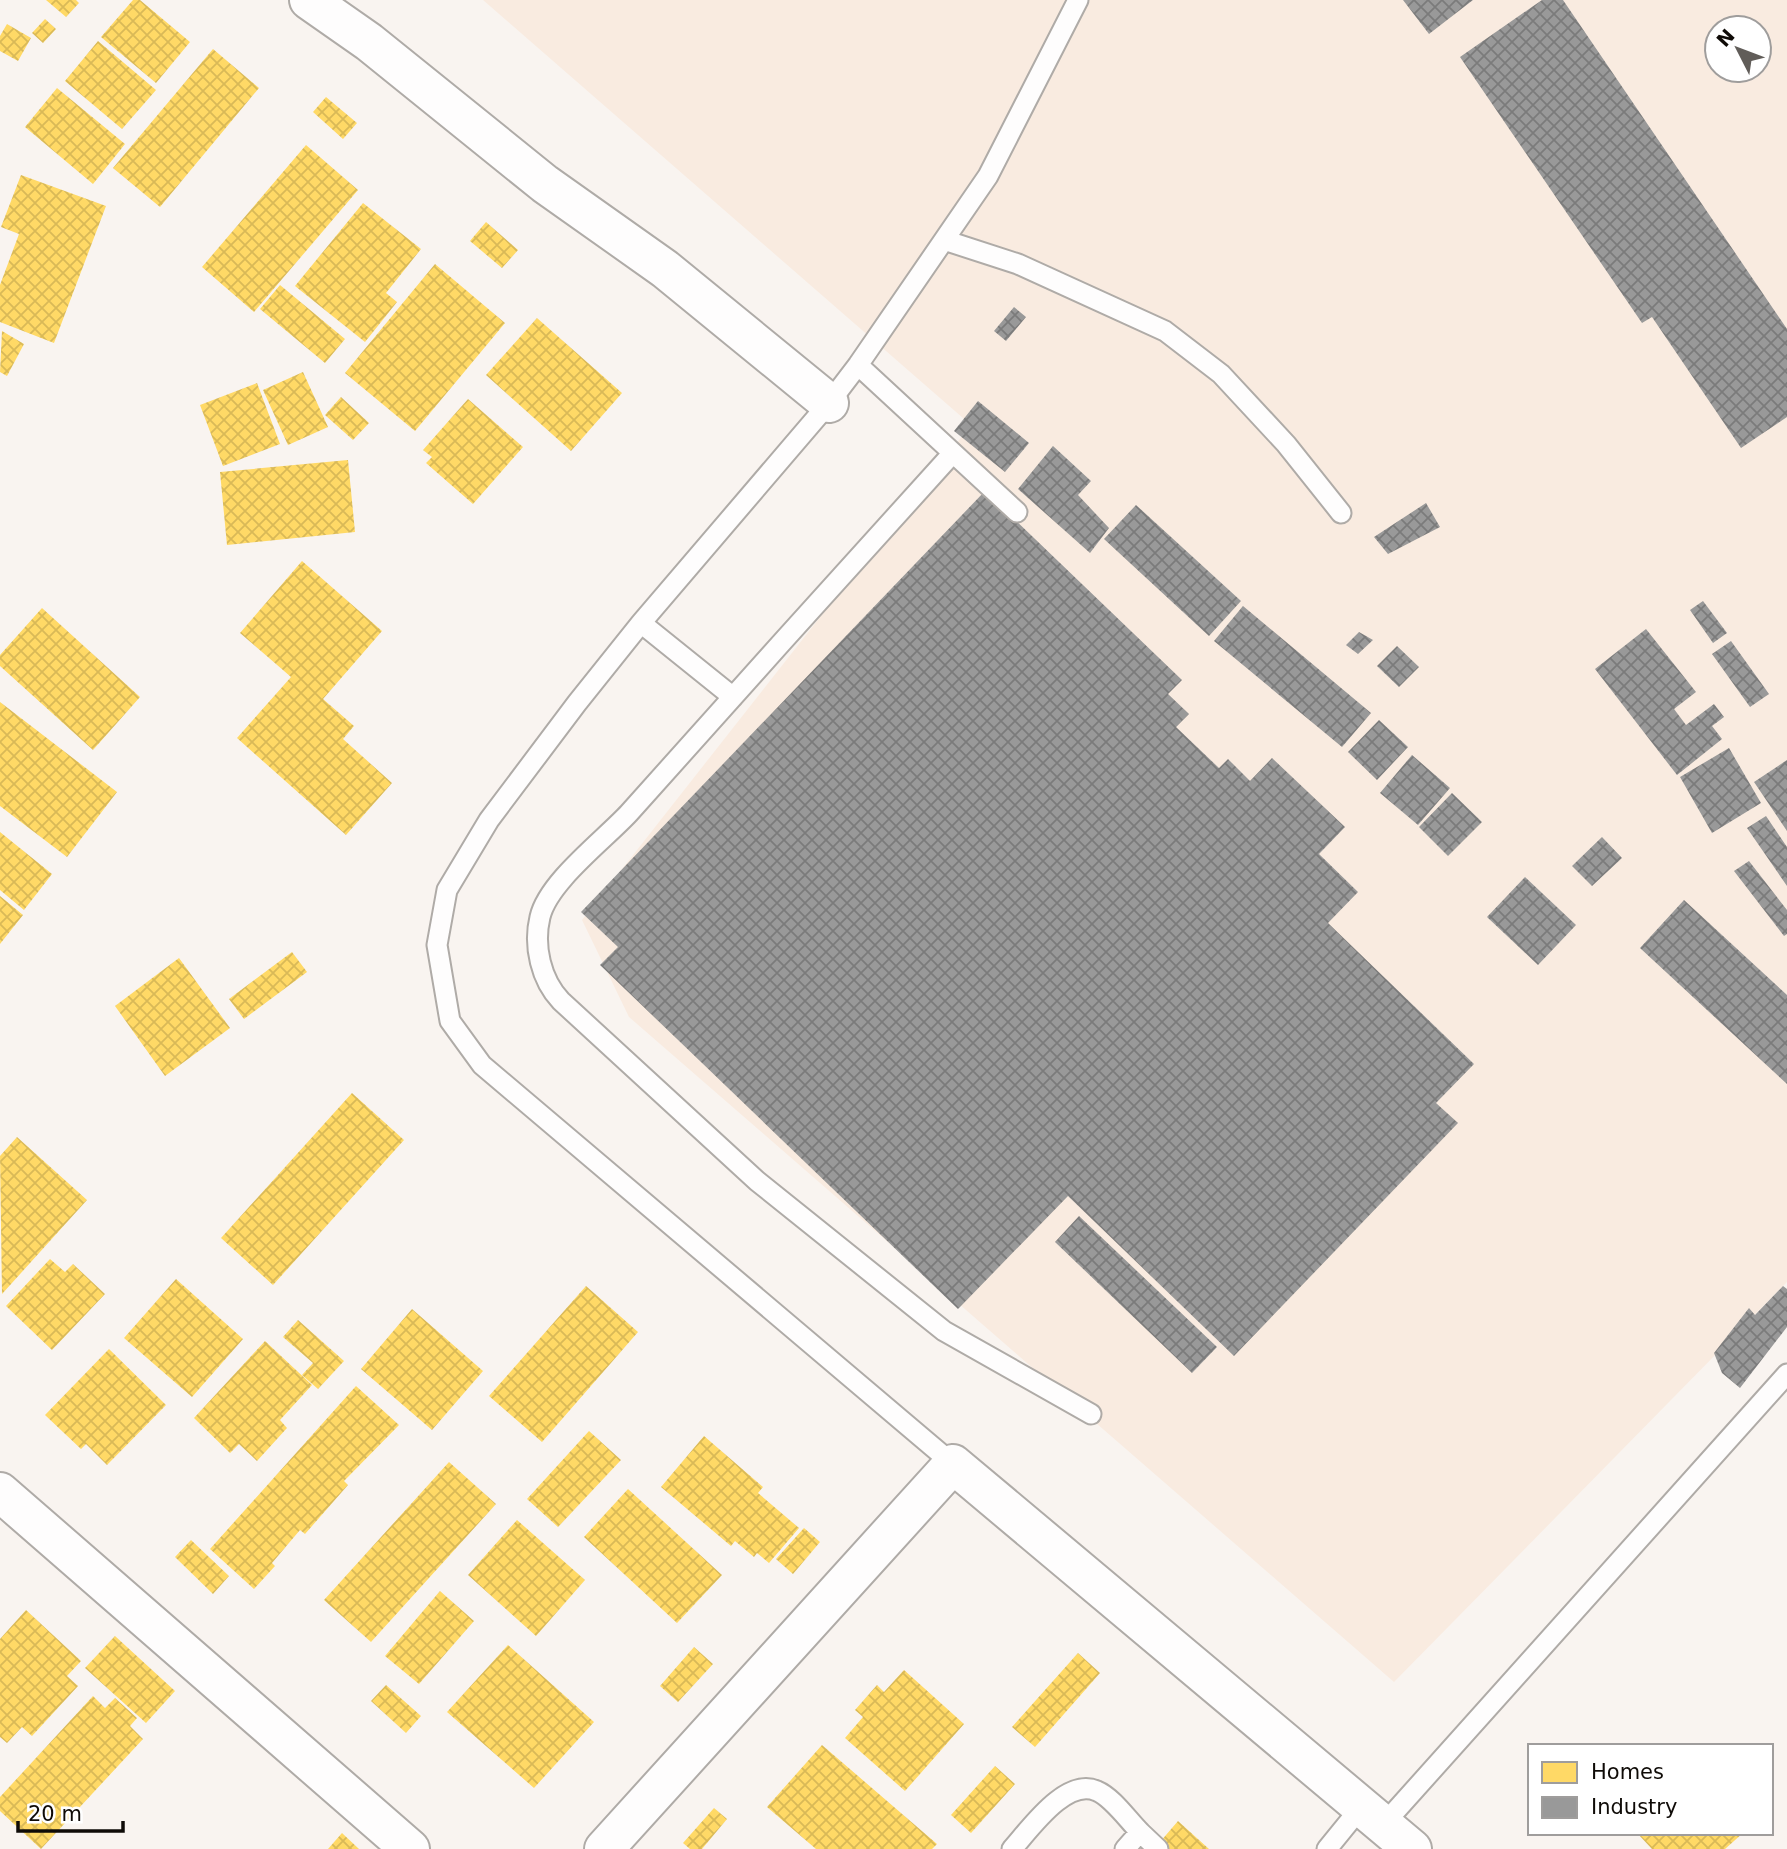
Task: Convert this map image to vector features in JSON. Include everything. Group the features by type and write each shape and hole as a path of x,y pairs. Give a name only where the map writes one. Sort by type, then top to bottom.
{"street":[{"path":"309,0 369,42 545,184 665,270 829,403"},
{"path":"604,1849 953,1464 1412,1849"},
{"path":"0,1492 410,1849"}],"lane":[{"path":"953,1464 482,1065 450,1021 437,945 447,890 489,820 641,623 829,403 858,365 988,176 1077,0"},
{"path":"944,240 1018,264 1166,331 1221,374 1286,444 1341,513"},
{"path":"858,365 1017,512"},
{"path":"952,454 624,818 553,891 540,916 541,966 547,987 757,1181 944,1331 1091,1414"},
{"path":"641,623 733,697"},
{"path":"1327,1849 1372,1816 1787,1374"},
{"path":"1012,1849 1057,1800 1083,1788 1099,1791 1158,1849"},
{"path":"1125,1849 1140,1832"}],"shaded area":[{"path":"483,0 1787,0 1787,1282 1394,1682 629,1017 582,920 971,425"}],"building: Homes":[{"path":"46,0 76,0 79,3 66,17"},
{"path":"133,0 140,0 190,42 156,83 101,37"},
{"path":"45,19 56,29 43,43 32,33"},
{"path":"7,24 31,38 18,61 0,51 0,36"},
{"path":"98,41 156,90 122,129 65,81"},
{"path":"213,49 259,88 160,207 113,168"},
{"path":"57,88 125,144 93,184 25,127"},
{"path":"326,97 357,123 343,139 313,112"},
{"path":"306,145 358,190 254,312 202,267"},
{"path":"21,175 106,206 54,343 0,322 0,285 19,234 1,227"},
{"path":"363,203 421,249 386,293 397,302 365,342 295,286"},
{"path":"486,222 518,250 502,268 470,241"},
{"path":"435,264 505,323 415,431 345,373"},
{"path":"280,285 345,339 325,363 260,309"},
{"path":"537,318 622,393 571,451 486,375"},
{"path":"2,331 24,344 7,376 0,372"},
{"path":"303,372 328,427 288,445 263,390"},
{"path":"257,383 280,444 223,466 200,405"},
{"path":"341,397 369,423 353,440 325,415"},
{"path":"468,399 523,447 473,504 426,463 432,457 423,450"},
{"path":"348,460 355,532 227,545 220,472"},
{"path":"302,561 382,631 323,699 354,726 343,739 392,783 346,835 237,738 291,677 240,633"},
{"path":"42,608 140,697 93,750 0,666 0,655"},
{"path":"0,702 117,792 67,857 0,806"},
{"path":"0,832 52,874 24,910 0,890"},
{"path":"0,896 23,915 0,944"},
{"path":"292,952 307,972 244,1019 229,999"},
{"path":"179,958 230,1028 165,1076 115,1006"},
{"path":"352,1093 404,1140 273,1285 221,1238"},
{"path":"17,1137 87,1200 2,1294 0,1156"},
{"path":"50,1259 65,1272 73,1264 105,1294 52,1350 6,1306"},
{"path":"176,1279 243,1339 192,1397 124,1338"},
{"path":"586,1286 638,1332 542,1442 489,1396"},
{"path":"412,1309 483,1371 432,1430 361,1369"},
{"path":"298,1320 344,1361 318,1389 302,1375 313,1363 283,1337"},
{"path":"265,1341 312,1385 280,1420 287,1428 257,1461 239,1444 230,1453 194,1418"},
{"path":"109,1349 166,1405 107,1465 86,1444 81,1449 45,1415"},
{"path":"356,1386 399,1425 344,1481 348,1485 305,1534 300,1530 272,1563 275,1566 254,1589 210,1549"},
{"path":"589,1431 621,1460 558,1527 527,1499"},
{"path":"704,1436 763,1487 758,1493 799,1528 769,1563 757,1553 754,1557 735,1541 731,1546 661,1487"},
{"path":"449,1462 496,1504 371,1642 324,1600"},
{"path":"628,1489 722,1575 677,1623 584,1537"},
{"path":"517,1520 585,1580 536,1636 468,1575"},
{"path":"804,1528 820,1542 793,1574 776,1559"},
{"path":"191,1540 229,1576 213,1594 175,1557"},
{"path":"440,1591 474,1621 419,1684 385,1656"},
{"path":"26,1610 81,1661 67,1676 78,1686 32,1736 22,1727 7,1743 0,1737 0,1639"},
{"path":"115,1636 175,1691 146,1723 85,1668"},
{"path":"508,1645 594,1722 534,1788 447,1712"},
{"path":"694,1647 713,1664 678,1702 660,1686"},
{"path":"1078,1653 1100,1673 1035,1747 1012,1727"},
{"path":"904,1670 964,1724 905,1791 845,1738 863,1717 855,1710 877,1685 884,1692"},
{"path":"386,1685 421,1716 406,1733 371,1701"},
{"path":"93,1696 105,1708 115,1698 137,1718 130,1726 143,1739 41,1849 0,1811 0,1797"},
{"path":"822,1745 937,1844 932,1849 816,1849 767,1807"},
{"path":"995,1766 1015,1784 971,1833 951,1815"},
{"path":"714,1808 727,1819 702,1849 690,1849 683,1843"},
{"path":"1178,1821 1209,1849 1168,1849 1160,1842"},
{"path":"342,1833 359,1849 328,1849"},
{"path":"1639,1835 1741,1835 1725,1849 1652,1849"}],"building: Industry":[{"path":"1403,0 1473,0 1429,34"},
{"path":"1542,0 1563,0 1787,329 1787,417 1741,448 1652,317 1642,323 1460,57"},
{"path":"1014,307 1026,317 1006,341 994,331"},
{"path":"978,401 1029,443 1005,472 954,431"},
{"path":"1053,446 1091,481 1078,495 1109,528 1090,553 1018,489"},
{"path":"985,491 1182,680 1168,694 1189,714 1176,727 1219,768 1228,759 1250,781 1272,758 1345,827 1319,854 1358,892 1328,923 1474,1064 1436,1103 1458,1123 1234,1356 1068,1196 958,1309 600,965 618,947 581,912"},
{"path":"1426,503 1440,527 1388,554 1374,537"},
{"path":"1136,505 1241,601 1209,636 1104,539"},
{"path":"1703,601 1727,633 1713,643 1690,610"},
{"path":"1243,606 1371,713 1342,747 1214,641"},
{"path":"1646,629 1696,692 1674,709 1686,725 1714,704 1724,717 1712,726 1722,739 1677,775 1595,669"},
{"path":"1359,632 1373,640 1358,654 1346,645"},
{"path":"1731,641 1769,694 1750,707 1712,654"},
{"path":"1397,646 1419,667 1399,687 1377,666"},
{"path":"1379,720 1408,747 1377,780 1348,752"},
{"path":"1729,748 1761,803 1712,833 1680,777"},
{"path":"1412,755 1450,788 1418,825 1380,793"},
{"path":"1787,760 1787,831 1754,782"},
{"path":"1452,793 1482,822 1448,856 1419,827"},
{"path":"1766,816 1787,847 1787,886 1747,828"},
{"path":"1602,837 1622,858 1592,886 1572,866"},
{"path":"1749,861 1787,910 1787,934 1784,936 1734,871"},
{"path":"1525,877 1576,925 1538,965 1487,917"},
{"path":"1684,900 1787,995 1787,1084 1640,948"},
{"path":"1079,1216 1217,1347 1192,1373 1055,1242"},
{"path":"1783,1286 1787,1289 1787,1327 1740,1388 1722,1373 1714,1353 1749,1308 1755,1315"}]}
